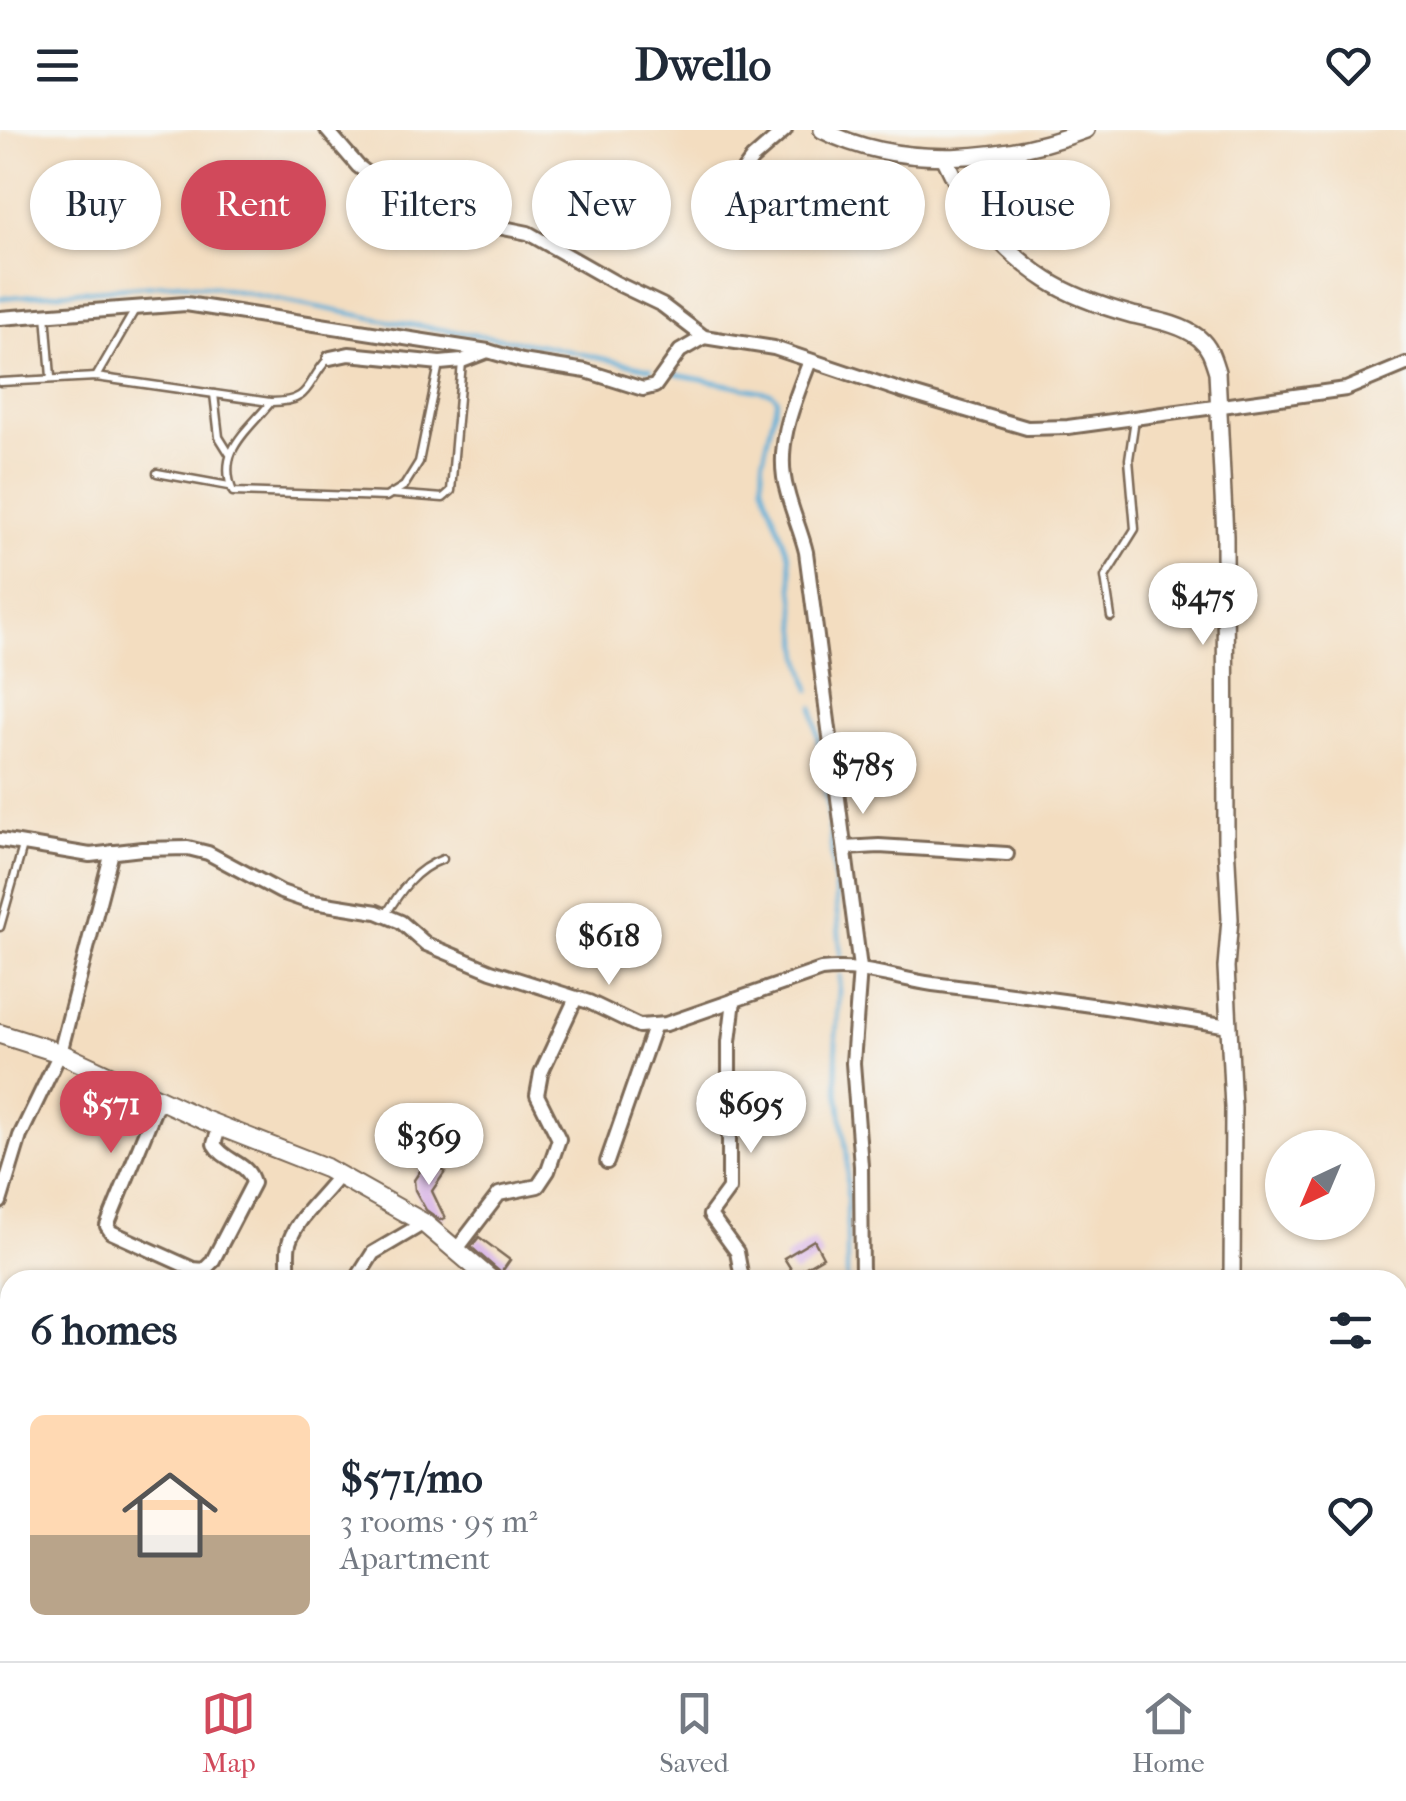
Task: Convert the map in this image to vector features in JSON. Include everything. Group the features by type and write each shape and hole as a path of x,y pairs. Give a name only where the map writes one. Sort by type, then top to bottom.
{"main road":[{"path":"0,1034 60,1053 339,1175 424,1223 480,1270"}],"street":[{"path":"328,130 358,166 399,198 460,219 528,233 662,305 704,337 774,348 1027,428 1049,429 1346,389 1406,364"},
{"path":"751,160 785,130"},
{"path":"822,130 875,151 944,157 1043,145 1065,134 1086,130"},
{"path":"944,157 954,179 993,232 1018,259 1048,282 1080,298 1186,330 1201,340 1212,355 1225,536 1232,1270"},
{"path":"0,318 186,304 488,352 586,371 643,389 655,386 680,351 704,337"},
{"path":"330,358 349,354 440,362 462,361 488,352"},
{"path":"810,361 789,416 783,470 806,552 860,968 852,1063 861,1166 862,1270"},
{"path":"0,840 90,854 188,848 208,853 281,892 385,916 401,922 426,944 491,971 576,998 639,1026 654,1027 820,970 860,968 927,983 1229,1026"},
{"path":"846,848 879,846 1007,854"},
{"path":"0,1202 20,1136 60,1053 112,852"},
{"path":"457,1249 499,1194 538,1186 548,1171 558,1139 536,1095 540,1073 576,998"},
{"path":"734,1000 729,1042 729,1189 710,1215 738,1252 740,1270"},
{"path":"607,1162 654,1027"},
{"path":"159,1099 107,1226 111,1232 193,1270 204,1270 212,1262 253,1184 246,1168 216,1150 220,1126"},
{"path":"288,1270 289,1242 300,1222 339,1175"},
{"path":"363,1270 374,1254 424,1223"}],"lane":[{"path":"96,376 136,307"},
{"path":"46,314 52,377"},
{"path":"0,382 96,376 271,402 295,400 306,394 330,358"},
{"path":"392,494 443,498 451,490 462,361"},
{"path":"271,402 229,453 226,475 233,492 386,497 404,486 420,462 440,362"},
{"path":"214,394 219,437 229,453"},
{"path":"1111,617 1105,577 1135,529 1128,459 1135,418"},
{"path":"157,473 231,486"},
{"path":"0,926 24,844"},
{"path":"385,916 403,888 427,865 442,859"}],"building":[{"path":"428,1159 445,1172 432,1191 445,1218 440,1220 426,1210 415,1190 414,1180"},
{"path":"479,1237 510,1260 503,1270 498,1270 471,1247"},
{"path":"814,1240 823,1257 801,1270 792,1270 784,1258"}],"waterway":[{"path":"0,298 179,283 216,287 388,321 542,345 651,369"},
{"path":"674,374 772,393 777,398 763,460 762,483 789,555 801,656 810,690"},
{"path":"813,707 827,801 841,957"},
{"path":"840,975 837,1083 847,1156 847,1270"}]}
